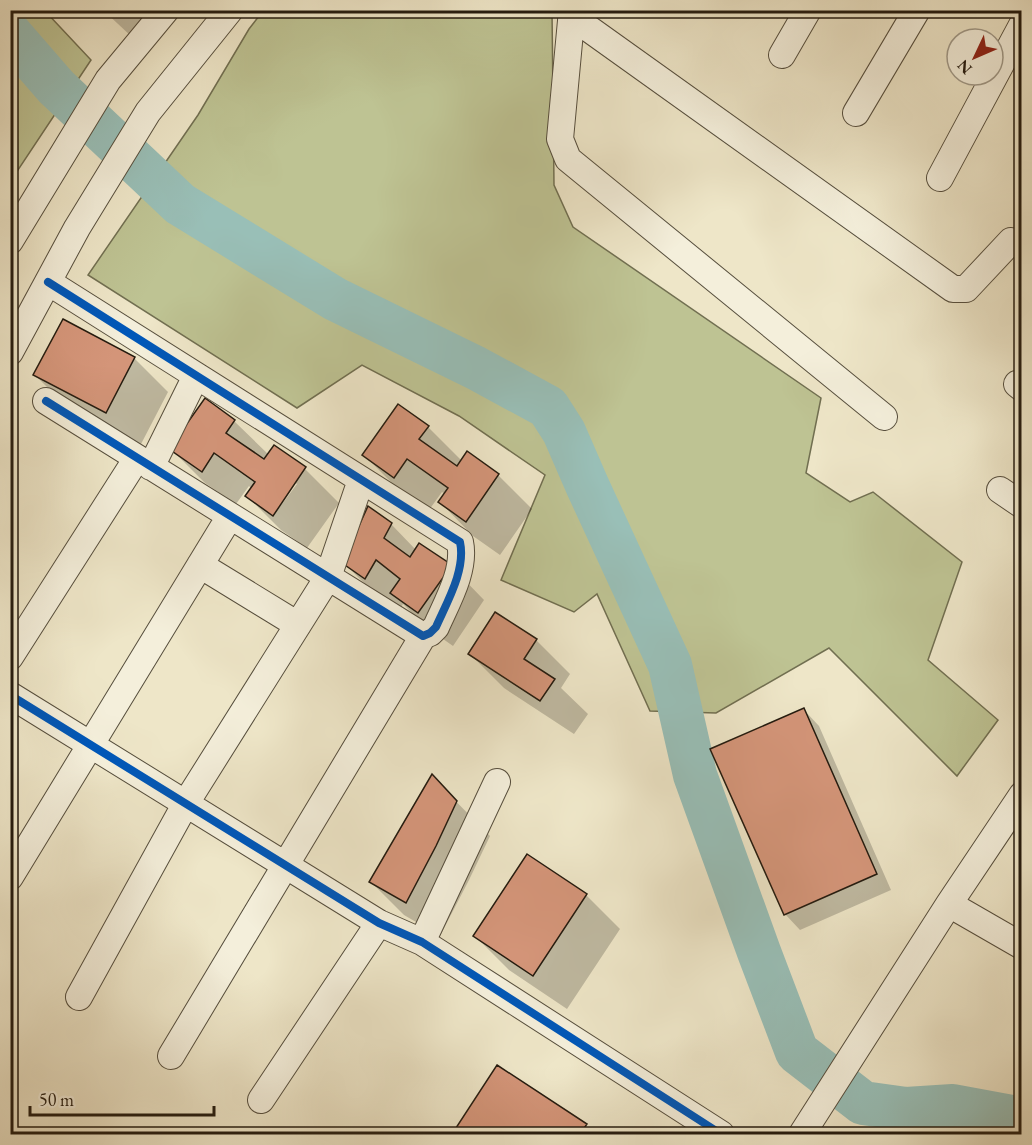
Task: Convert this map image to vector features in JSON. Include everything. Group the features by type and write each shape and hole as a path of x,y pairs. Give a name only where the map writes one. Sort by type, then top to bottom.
{"street":[{"path":"14,234 108,80 166,10"},
{"path":"10,352 77,228 148,112 230,10"},
{"path":"782,55 808,10"},
{"path":"856,114 917,10"},
{"path":"571,14 953,289 966,289 1011,241"},
{"path":"571,14 560,139 568,159 885,417"},
{"path":"940,178 1022,26"},
{"path":"48,282 460,542 462,553 459,572 436,627 423,636 171,1056"},
{"path":"10,657 144,463 196,376"},
{"path":"46,401 423,636"},
{"path":"78,998 186,803 328,577 361,480"},
{"path":"1000,490 1022,505"},
{"path":"10,877 230,516"},
{"path":"200,565 298,625"},
{"path":"10,694 379,923 422,942 721,1134"},
{"path":"422,942 497,782"},
{"path":"802,1134 949,904 1013,826 1022,795"},
{"path":"949,904 1022,946"},
{"path":"261,1101 379,923"}],"green space":[{"path":"10,11 45,11 91,60 18,170 10,164"},
{"path":"263,11 552,11 554,185 573,227 821,398 806,473 850,502 873,492 962,562 928,660 998,720 957,776 829,648 716,713 650,711 597,594 574,612 501,580 545,475 459,416 362,365 297,408 88,275 198,115 249,29"}],"building":[{"path":"63,319 135,357 106,413 33,375"},
{"path":"205,398 235,420 226,433 264,459 274,445 306,467 273,516 245,496 255,482 214,453 202,472 169,449"},
{"path":"398,404 429,426 419,439 457,466 467,451 499,474 466,522 438,502 448,488 407,459 394,478 362,455"},
{"path":"368,506 392,523 384,538 410,557 419,543 452,565 418,613 390,593 400,579 376,560 365,579 342,563"},
{"path":"495,612 537,639 524,659 555,679 540,701 468,654"},
{"path":"804,708 877,874 784,915 710,749"},
{"path":"432,774 457,801 406,903 369,882"},
{"path":"527,854 587,894 533,976 473,936"},
{"path":"497,1065 587,1124 580,1134 452,1134"}],"waterway":[{"path":"10,34 56,87 180,204 335,299 476,368 548,407 564,432 670,665 695,775 797,1052 863,1103 906,1109 953,1106 1022,1119"}],"cycle path":[{"path":"46,401 423,636 436,627 458,575 460,542 48,282"},
{"path":"10,695 379,923 422,942 721,1134"}]}
